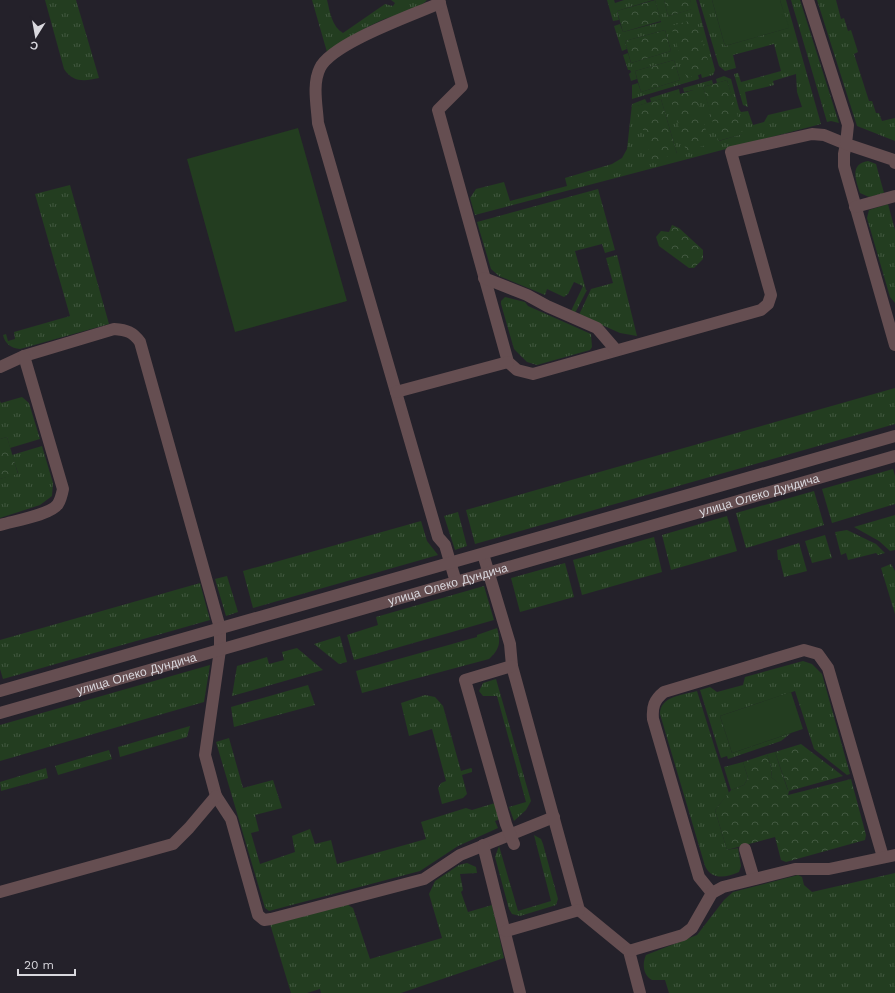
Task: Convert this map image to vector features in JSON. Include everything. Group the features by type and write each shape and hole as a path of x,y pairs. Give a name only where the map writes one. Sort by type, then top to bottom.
{"street":[{"path":"808,0 848,125 844,166 855,207 892,320 895,345"},
{"path":"456,582 444,545 438,537 318,123 317,79 320,67 338,49 361,36 440,2 462,86 438,110 508,362 516,370 533,374 761,310 768,304 771,295 731,152 812,134 824,135 894,160 895,163"},
{"path":"855,207 895,196"},
{"path":"484,278 527,295 547,306 597,328 616,350"},
{"path":"0,367 24,356 114,329 126,330 135,334 140,342 220,628 220,650 204,756 216,796 231,819 258,915 264,920 424,879 460,855 483,845 513,839 554,818"},
{"path":"0,525 50,510 58,505 63,489 24,356"},
{"path":"396,392 508,362"},
{"path":"892,436 895,452"},
{"name":"улица Олеко Дундича","path":"0,691 892,436"},
{"name":"улица Олеко Дундича","path":"0,713 895,456"},
{"path":"483,554 510,644 512,666 579,910 629,951 640,993"},
{"path":"629,951 683,935 692,928 712,893 723,887 795,869 829,870 889,856 828,668 818,654 804,650 664,692 654,703 653,720 697,872 699,877 712,893"},
{"path":"512,666 465,680 506,824 513,839"},
{"path":"0,892 173,844 189,828 216,796"},
{"path":"483,845 506,931 520,993"},
{"path":"746,849 754,879"},
{"path":"506,931 579,910"}],"green space":[{"path":"45,0 76,0 99,78 89,80 75,79 71,77 64,69"},
{"path":"312,0 327,0 330,14 334,23 343,33 385,4 393,6 395,3 391,0 427,0 417,8 382,20 368,27 327,52"},
{"path":"607,0 614,0 615,3 624,0 653,0 617,11 619,20 613,21"},
{"path":"655,0 664,0 668,16 692,9 690,0 696,0 715,70 713,75 702,78 701,74 698,75 699,79 632,99 632,85 638,83 641,92 680,80 674,60 635,71 637,79 631,81 629,74 631,72 628,70 623,55 628,53 631,63 671,51 665,30 625,41 627,49 622,51 614,26 620,24 623,32 661,22"},
{"path":"655,0 661,21 623,32 617,11"},
{"path":"664,0 690,0 693,9 668,16"},
{"path":"699,0 712,0 725,46 788,28 780,0 786,0 821,124 475,215 470,198 476,189 504,182 510,201 567,186 565,178 612,164 622,158 627,149 632,104 645,99 647,103 637,106 677,154 661,99 651,102 650,98 679,89 680,94 670,97 694,90 684,92 683,88 712,80 713,84 703,87 719,141 742,134 727,80 717,83 716,79 724,76 731,79 739,109 741,112 748,111 753,125 764,122 768,115 802,107 797,92 796,74 773,81 774,85 745,92 748,107 743,105 734,74 738,73 741,82 781,71 774,44 733,55 736,68 725,71 719,66"},
{"path":"712,0 780,0 789,28 725,46"},
{"path":"791,0 800,0 839,123 831,121 827,122"},
{"path":"817,0 836,0 841,19 844,18 848,31 851,30 858,52 854,54 869,101 872,101 876,113 879,113 882,121 895,118 895,141 857,126"},
{"path":"696,19 711,71 687,78 671,26"},
{"path":"665,30 671,51 631,63 625,41"},
{"path":"674,60 680,80 641,92 635,71"},
{"path":"727,80 743,134 718,141 703,87"},
{"path":"694,90 710,144 686,151 670,97"},
{"path":"661,99 677,154 652,161 636,106"},
{"path":"298,128 347,301 235,332 187,159"},
{"path":"868,161 876,164 884,193 869,197 860,193 855,173 858,165"},
{"path":"70,185 109,324 20,349 14,348 7,343 3,335 6,334 8,341 15,339 14,332 70,316 35,194"},
{"path":"598,189 615,250 605,253 602,244 575,251 587,290 575,313 571,311 583,286 574,282 568,294 564,297 547,289 545,295 499,276 491,269 477,222"},
{"path":"888,204 895,230 895,303 890,297 867,218 869,210"},
{"path":"672,225 679,228 703,250 703,259 694,268 689,268 659,246 656,237 661,231 669,232"},
{"path":"617,255 637,336 620,333 579,315 591,289 613,283 606,258"},
{"path":"505,297 525,302 528,306 591,334 592,347 590,350 537,365 527,362 514,349 501,304 501,301"},
{"path":"895,388 895,424 475,544 466,510"},
{"path":"22,397 29,403 40,439 10,448 7,437 0,439 0,401 1,403"},
{"path":"7,437 18,474 0,479 0,439"},
{"path":"42,446 53,483 52,496 40,505 0,518 0,479 18,473 12,455"},
{"path":"893,469 895,476 895,504 832,523 822,489"},
{"path":"814,491 824,525 746,548 736,513"},
{"path":"458,512 467,546 455,550 444,516"},
{"path":"895,515 895,550 890,551 879,541 854,527"},
{"path":"727,516 737,551 671,570 662,535"},
{"path":"421,521 427,541 438,555 253,608 243,571"},
{"path":"847,530 876,544 885,553 878,555 876,553 848,560 846,553 841,555 835,532"},
{"path":"825,535 832,558 812,563 805,541"},
{"path":"654,537 662,572 582,595 573,560"},
{"path":"799,543 807,571 784,577 780,560 778,560 777,550"},
{"path":"565,563 574,597 520,612 511,578"},
{"path":"891,564 895,571 895,614 881,568"},
{"path":"227,576 238,612 226,616 215,579"},
{"path":"200,583 210,620 3,679 0,669 0,640"},
{"path":"484,586 494,620 354,660 347,635 378,625 376,617"},
{"path":"497,628 499,645 489,659 362,693 356,671 477,637 477,635"},
{"path":"340,636 347,662 339,664 314,644"},
{"path":"297,648 323,670 232,696 237,666 267,657 269,664 284,660 282,652"},
{"path":"803,661 812,664 822,674 850,774 847,775 814,749 795,691 720,716 732,753 791,733 781,741 728,759 727,756 721,758 700,690 710,687 717,692 743,685 745,677"},
{"path":"210,665 204,702 0,761 0,725"},
{"path":"496,679 531,801 526,810 514,821 509,807 526,802 497,696 483,696 479,691 483,683"},
{"path":"308,685 315,705 234,727 231,707"},
{"path":"697,691 729,793 715,810 727,850 738,848 741,866 739,872 725,876 716,876 712,874 705,866 660,714 661,708 668,700 679,695"},
{"path":"791,692 803,729 732,753 720,716"},
{"path":"425,695 435,697 443,706 461,771 472,769 472,772 462,775 467,794 463,798 442,804 438,788 441,783 446,781 432,729 409,736 401,703"},
{"path":"190,726 187,737 120,757 118,747"},
{"path":"229,738 243,788 273,780 282,808 255,815 259,831 251,833 260,864 295,852 292,836 310,829 315,844 331,840 337,864 426,839 421,822 466,808 472,810 495,803 500,819 495,821 498,828 458,846 420,871 269,911 265,908 216,742"},
{"path":"801,744 843,776 789,791 788,795 851,779 866,835 865,840 786,862 781,860 775,837 727,850 715,810 731,790 744,785 748,778 743,762 767,754 772,770 771,777 788,790 775,752"},
{"path":"109,750 112,759 58,775 55,766"},
{"path":"775,752 788,791 771,777 772,770 767,754"},
{"path":"743,762 748,778 744,785 731,790 724,767"},
{"path":"46,768 48,778 1,791 0,782"},
{"path":"534,835 541,839 543,844 558,899 556,905 520,916 512,914 509,909 495,857 499,846 518,911 551,901"},
{"path":"467,863 476,867 477,873 460,874 463,890 461,892 468,912 492,905 504,958 401,993 321,993 320,989 307,993 291,993 270,924 345,903 353,908 370,959 442,938 429,894 435,881 459,865"},
{"path":"895,873 895,993 669,993 665,980 652,980 645,972 644,962 646,955 697,935 724,900 733,892 798,875 802,877 804,885 812,892"}]}
